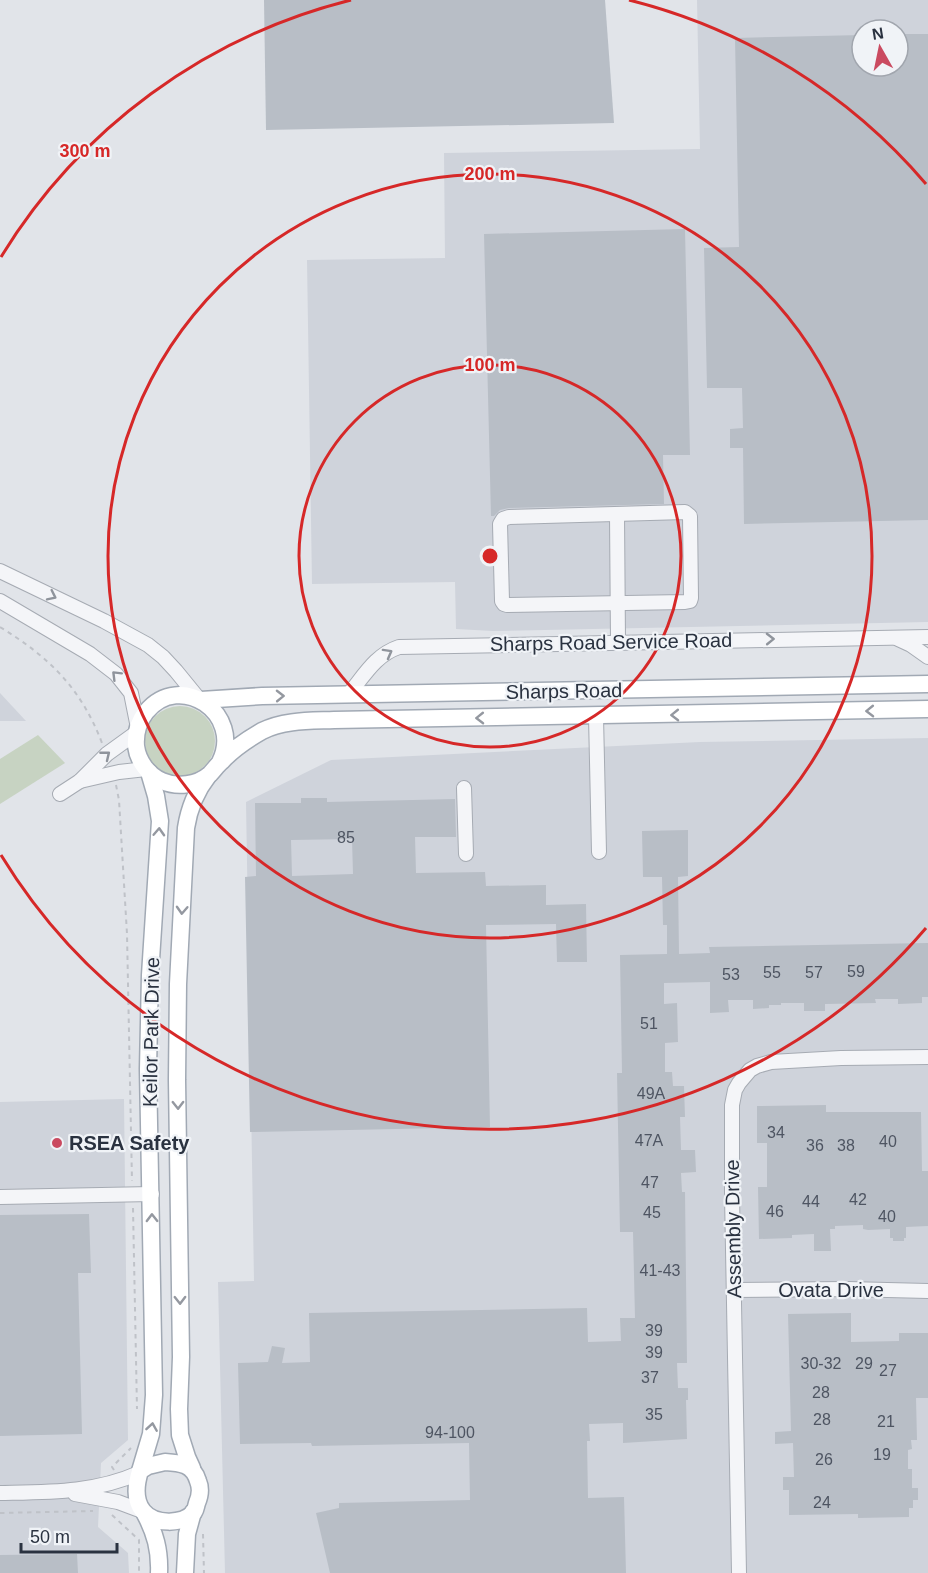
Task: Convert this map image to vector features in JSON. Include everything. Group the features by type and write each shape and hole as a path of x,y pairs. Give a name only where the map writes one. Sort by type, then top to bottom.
{"main road":[{"name":"Sharps Road","path":"199,699 928,684"},
{"path":"183,695 199,699 215,711 224,727 225,745 220,762 208,775 191,784 178,785 160,780 148,770 137,752 137,730 140,721 149,709 168,697 183,695"},
{"name":"Sharps Road","path":"220,762 240,745 263,731 289,723 334,720 928,710"},
{"name":"Keilor Park Drive","path":"140,1472 151,1434 154,1395 148,1069 150,975 160,821 156,796 148,770"},
{"name":"Keilor Park Drive","path":"192,1468 183,1446 179,1424 181,1357 178,984 186,828 196,794 208,775"},
{"path":"159,1573 157,1541 137,1497 136,1488 140,1472 148,1466 165,1462 192,1468 200,1491 187,1534 185,1573"},
{"path":"144,1512 162,1521 172,1522 194,1512"}],"street":[{"path":"685,512 690,516 690,601 504,604 502,601 500,524 503,519 616,515 685,512"},
{"path":"616,515 618,642"},
{"path":"0,571 148,645 163,657 199,699"},
{"path":"0,601 110,668 123,682 133,699 137,730 107,754 80,781 60,794"},
{"name":"Sharps Road Service Road","path":"894,637 928,657"},
{"name":"Sharps Road Service Road","path":"348,695 379,657 399,647 928,637"},
{"path":"596,716 599,852"},
{"path":"80,781 113,773 148,770"},
{"path":"464,788 466,854"},
{"name":"Assembly Drive","path":"739,1573 732,1105 735,1090 744,1076 757,1066 771,1062 928,1057"},
{"path":"0,1197 152,1194"},
{"name":"Ovata Drive","path":"734,1290 847,1288 928,1291"},
{"path":"0,1493 64,1492 118,1482 140,1472"},
{"path":"64,1492 113,1507 144,1512"}],"path":[{"path":"0,627 36,651 70,684 87,710 107,754"},
{"path":"113,773 119,800 127,934 137,1418"},
{"path":"118,1482 112,1467 131,1448"},
{"path":"113,1507 114,1516"},
{"path":"113,1507 114,1516 139,1540 139,1573"},
{"path":"0,1513 97,1511"},
{"path":"203,1527 204,1573"}],"shaded area":[{"path":"697,0 928,0 928,622 493,631 456,629 455,582 312,584 307,260 445,258 444,153 700,149"},
{"path":"0,693 26,721 0,721"},
{"path":"928,738 928,1573 225,1573 218,1282 254,1281 246,802 331,760 700,742"},
{"path":"124,1099 128,1440 101,1463 98,1527 128,1553 129,1573 0,1573 0,1102"}],"green space":[{"path":"180,706 193,709 205,716 212,728 215,741 212,754 205,766 193,773 180,776 167,773 155,766 148,754 145,741 148,728 155,716 167,709"},
{"path":"38,735 65,763 0,804 0,759"}],"building":[{"path":"264,0 605,0 614,123 266,130"},
{"path":"910,34 928,34 928,520 744,524 743,448 730,448 730,429 743,428 742,388 707,388 704,248 739,247 735,38 850,35 850,78 910,78"},
{"path":"685,229 690,455 663,455 664,504 509,508 500,510 491,516 484,234"},
{"path":"301,798 327,798 327,802 455,799 456,837 415,837 416,873 485,872 486,886 546,885 546,905 586,904 587,962 557,962 556,924 486,925 490,1127 250,1132 245,877 256,876 255,803 301,803","holes":["352,839 353,874 292,876 291,840"]},
{"path":"688,830 688,876 678,877 679,954 710,953 709,947 928,943 928,997 922,997 922,1003 898,1004 898,999 875,999 876,1003 825,1004 825,1011 804,1011 804,1003 781,1003 781,1005 769,1005 769,1008 753,1009 753,1000 728,1000 729,1012 710,1013 710,982 664,983 664,1004 677,1003 678,1042 665,1043 665,1072 672,1072 673,1086 684,1086 685,1117 680,1117 681,1150 695,1150 696,1172 681,1173 682,1192 685,1192 687,1363 677,1363 678,1388 688,1388 687,1439 623,1443 623,1423 589,1424 588,1498 624,1497 626,1573 330,1573 316,1513 339,1508 339,1503 470,1500 469,1443 312,1446 311,1443 240,1444 238,1363 268,1362 272,1346 285,1348 282,1363 310,1362 309,1313 587,1308 588,1342 621,1341 620,1318 635,1318 633,1232 620,1232 617,1073 622,1073 620,955 667,954 667,925 663,925 662,877 643,877 642,831"},
{"path":"826,1105 826,1112 921,1112 922,1171 928,1171 928,1226 906,1227 904,1241 893,1241 893,1238 890,1238 890,1229 868,1230 863,1229 863,1225 835,1226 835,1229 830,1229 831,1251 814,1251 814,1234 792,1235 792,1238 759,1239 758,1187 767,1187 767,1143 757,1143 757,1106"},
{"path":"89,1214 91,1273 78,1273 82,1434 0,1436 0,1215"},
{"path":"851,1313 851,1342 899,1341 899,1333 928,1333 928,1398 916,1398 917,1440 911,1440 912,1449 908,1450 908,1469 912,1469 912,1488 918,1488 918,1500 913,1500 913,1508 909,1508 909,1517 858,1518 858,1514 789,1515 789,1490 783,1490 783,1477 794,1477 793,1443 775,1444 775,1432 791,1431 788,1314"},
{"path":"77,1554 78,1573 0,1573 0,1555"}],"place":[{"name":"RSEA Safety","path":"57,1143"}]}
